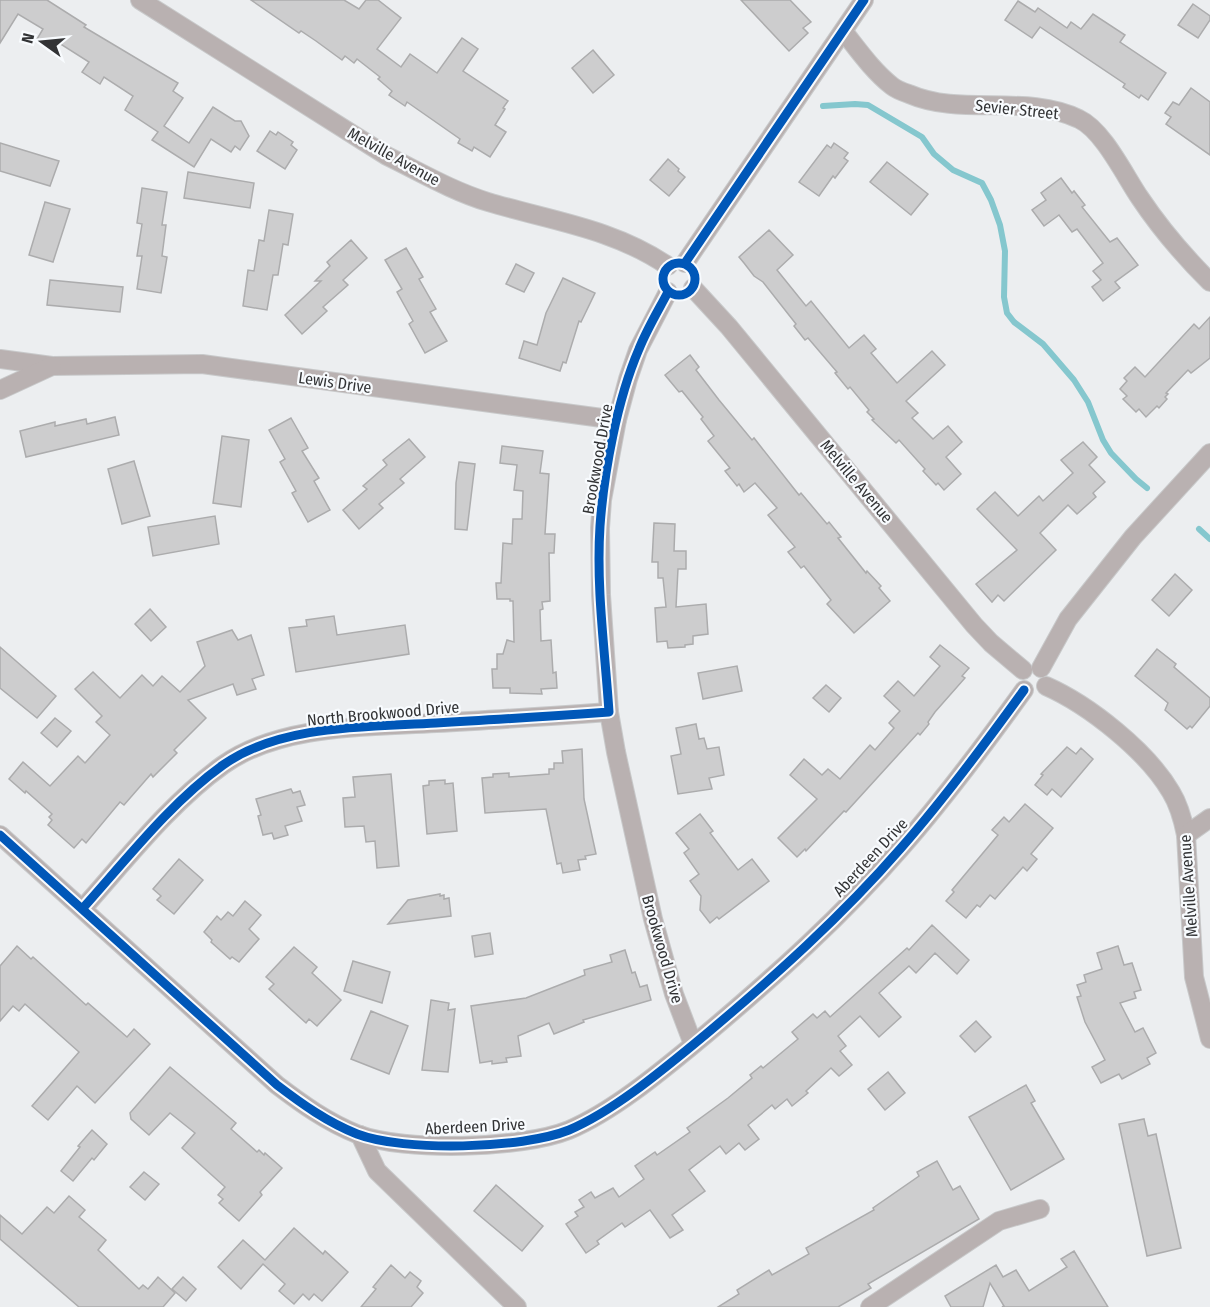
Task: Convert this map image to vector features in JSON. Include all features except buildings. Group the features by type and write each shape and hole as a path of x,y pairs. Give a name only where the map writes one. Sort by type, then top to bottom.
{"street":[{"name":"Melville Avenue","path":"140,0 387,156 427,176 486,201 579,225 631,244 677,265"},
{"path":"677,265 692,269 695,275 693,288 681,295 668,292 663,276 677,265 844,32 861,1"},
{"name":"Sevier Street","path":"844,32 870,65 894,88 923,100 944,104 1038,108 1081,119 1093,129 1111,153 1141,200 1210,282"},
{"name":"Melville Avenue","path":"693,288 729,327 974,625 1023,670"},
{"name":"Brookwood Drive","path":"668,292 638,350 628,379 608,460 600,528 601,595 609,712 633,837 674,994 693,1044"},
{"path":"0,358 52,366"},
{"name":"Lewis Drive","path":"52,366 202,364 617,420"},
{"path":"0,390 52,366"},
{"path":"1041,668 1068,619 1133,537 1210,453"},
{"path":"1029,666 1041,668 1046,673 1046,686 1036,694 1024,690 1019,680 1023,670 1029,666"},
{"name":"Melville Avenue","path":"1046,686 1069,696 1130,743 1172,793 1181,814 1186,835 1194,977 1210,1039"},
{"name":"Aberdeen Drive","path":"0,835 277,1084 333,1124 360,1135 405,1143 467,1145 537,1138 568,1130 660,1073 760,988 901,848 974,758 1024,690"},
{"name":"North Brookwood Drive","path":"83,908 185,797 224,764 279,739 359,728 609,712"},
{"path":"1186,835 1210,818"},
{"path":"360,1135 377,1171 517,1307"},
{"path":"870,1307 999,1221 1040,1209"}],"waterway":[{"path":"823,106 868,105 922,137 934,154 953,170 982,183 1000,225 1005,251 1004,297 1007,313 1014,322 1043,344 1074,380 1088,402 1103,440 1111,453 1147,488"},
{"path":"1199,529 1210,539"}],"cycle path":[{"path":"685,263 864,0"},
{"path":"679,263 691,267 695,279 691,291 679,295 667,291 663,279 667,267 679,263"},
{"path":"83,908 185,796 223,765 271,742 298,735 354,727 609,712 599,573 600,526 605,482 624,390 646,334 668,292"},
{"path":"0,835 277,1085 325,1118 357,1134 403,1144 463,1146 523,1141 569,1130 622,1100 705,1035 782,968 855,898 901,848 964,771 1024,690"}]}
